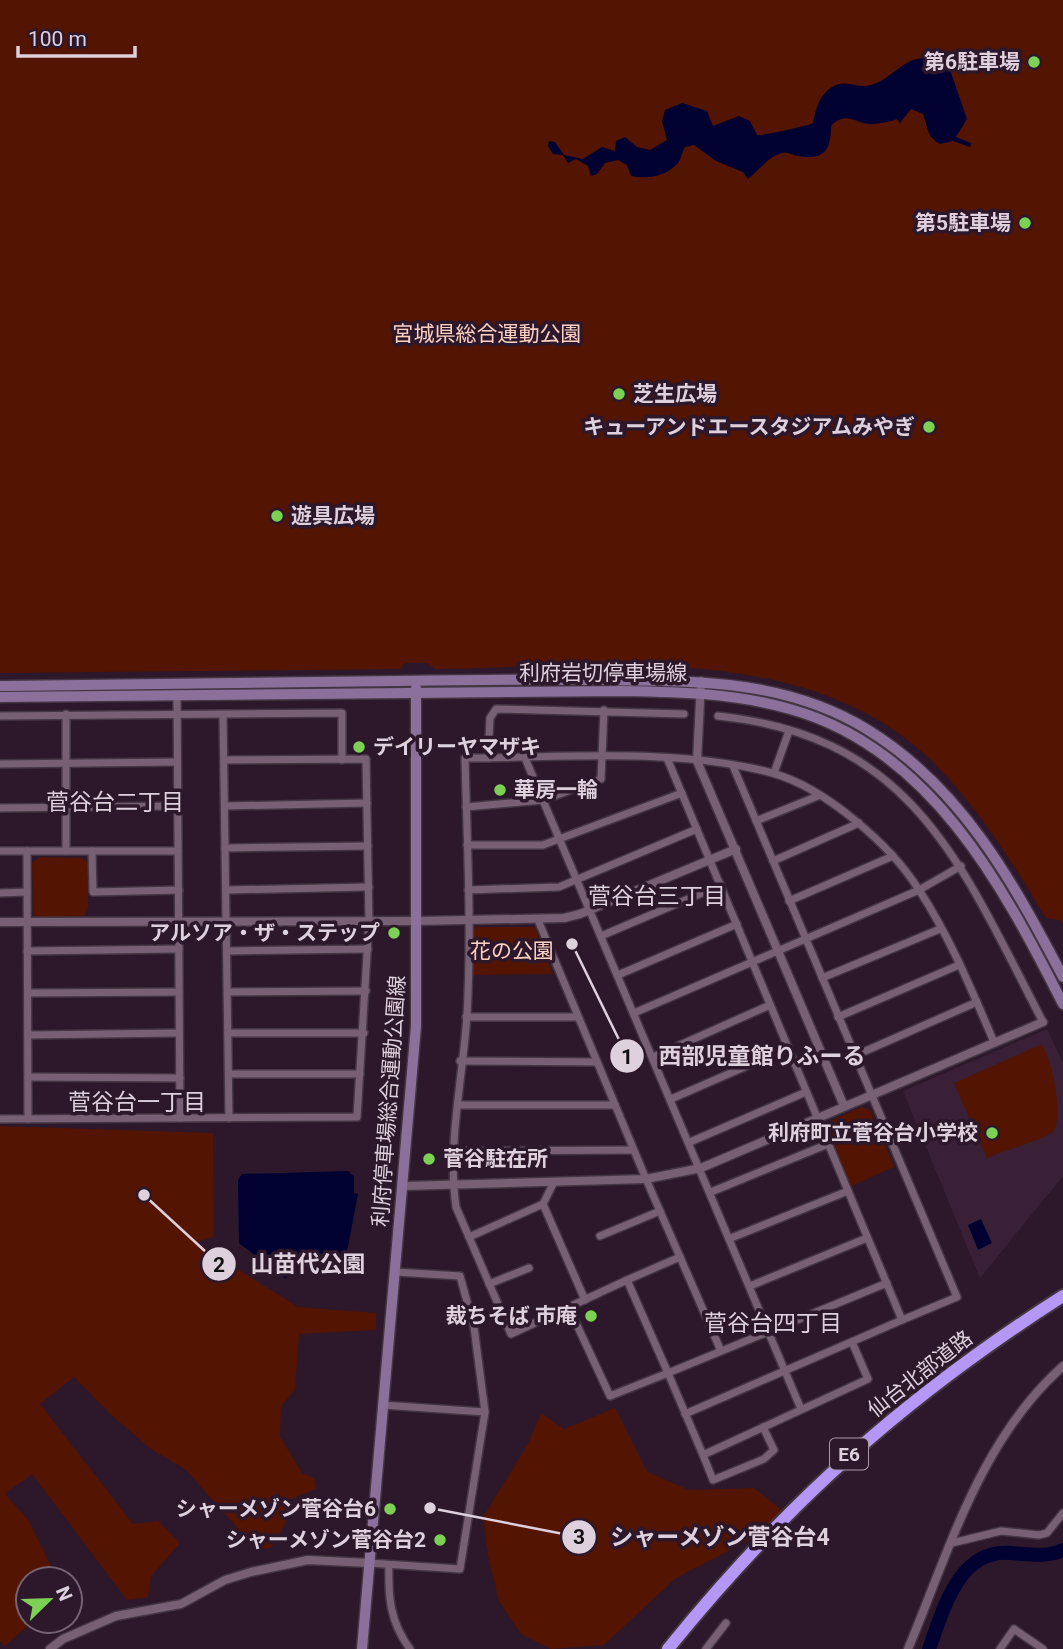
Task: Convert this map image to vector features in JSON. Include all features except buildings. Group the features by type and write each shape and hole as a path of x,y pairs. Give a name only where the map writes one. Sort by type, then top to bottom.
{"highway":[{"name":"仙台北部道路","path":"668,1649 747,1556 850,1453 950,1372 1063,1296"}],"main road":[{"name":"利府停車場総合運動公園線","path":"362,1649 416,1026 416,681"},
{"name":"利府岩切停車場線","path":"0,686 701,681 769,690 804,700 866,729 904,755 955,803 980,834 1063,977"},
{"name":"利府岩切停車場線","path":"0,697 416,692 701,693 792,709 831,724 891,761 927,792 961,830 994,879 1063,1004"}],"street":[{"path":"701,681 697,761 844,1106"},
{"path":"177,695 180,1118"},
{"path":"488,758 490,718 496,709 684,713"},
{"path":"466,807 543,800 601,779 604,710"},
{"path":"0,716 342,713 342,760"},
{"path":"66,715 66,851"},
{"path":"223,715 229,1118"},
{"path":"404,1186 646,1179 701,1168 1043,1022 961,866 916,808 886,779 834,746 789,731 718,716"},
{"path":"774,773 789,731"},
{"path":"680,1257 511,1334 489,1284 456,1207 453,1186 460,1061 467,1017 469,921 465,758 667,758 697,761 774,773 818,796 859,823 893,856 919,890 959,965 994,1042"},
{"path":"525,758 801,1409"},
{"path":"667,758 902,1320"},
{"path":"0,1119 357,1118 369,922 366,759 224,760"},
{"path":"0,764 177,762"},
{"path":"685,1414 957,1297 733,766"},
{"path":"467,845 543,845 682,793"},
{"path":"756,821 818,796"},
{"path":"225,806 367,803"},
{"path":"0,807 178,806"},
{"path":"773,861 859,823"},
{"path":"468,890 559,887 697,829"},
{"path":"225,848 368,846"},
{"path":"0,922 226,919 369,922 564,918 590,910 736,849"},
{"path":"0,851 178,850"},
{"path":"27,851 28,1119"},
{"path":"92,851 93,892 179,890"},
{"path":"789,901 893,856"},
{"path":"634,1013 919,890 961,866"},
{"path":"601,936 721,885"},
{"path":"226,890 369,887"},
{"path":"0,893 27,892"},
{"path":"538,920 721,1351"},
{"path":"618,975 737,924"},
{"path":"822,978 940,929"},
{"path":"27,951 179,949"},
{"path":"227,951 368,949"},
{"path":"838,1017 959,965"},
{"path":"228,992 366,990"},
{"path":"28,993 179,992"},
{"path":"854,1056 977,1002"},
{"path":"653,1057 770,1005"},
{"path":"467,1017 577,1017"},
{"path":"228,1033 364,1032"},
{"path":"28,1035 179,1033"},
{"path":"671,1099 788,1048"},
{"path":"460,1061 597,1062"},
{"path":"229,1074 360,1074"},
{"path":"28,1077 180,1078"},
{"path":"690,1142 806,1092"},
{"path":"458,1105 615,1105"},
{"path":"711,1192 828,1144"},
{"path":"455,1151 634,1150"},
{"path":"469,1237 542,1204 554,1182"},
{"path":"730,1238 848,1191"},
{"path":"542,1204 585,1300"},
{"path":"600,1236 660,1211"},
{"path":"750,1286 867,1238"},
{"path":"489,1284 529,1268"},
{"path":"50,1649 63,1639 116,1616 181,1604 225,1580 308,1560 460,1569 485,1412 474,1326 460,1276 396,1272"},
{"path":"627,1280 713,1480 764,1459 774,1450 763,1427"},
{"path":"569,1308 610,1396 887,1283"},
{"path":"703,1455 868,1379 852,1342"},
{"path":"908,1649 972,1491 991,1454 1017,1415 1063,1366"},
{"path":"382,1405 485,1412"},
{"path":"953,1543 1001,1531 1039,1535 1047,1533 1063,1513"},
{"path":"389,1565 388,1595 393,1618 410,1649"},
{"path":"706,1649 726,1623"},
{"path":"1000,1649 1014,1629 1043,1649"}],"shaded area":[{"path":"923,58 941,61 946,58 967,119 956,137 971,143 970,147 953,141 940,144 935,141 923,114 911,109 900,123 897,119 874,124 847,118 837,121 831,126 830,141 825,152 815,157 782,153 768,161 748,179 743,172 716,161 694,145 685,147 673,168 656,176 643,177 631,176 627,165 618,160 605,163 597,174 591,176 588,166 576,159 568,163 563,155 553,154 548,146 549,141 555,142 564,155 583,159 602,147 615,151 616,141 625,137 637,147 650,150 667,140 662,121 665,110 682,103 707,111 713,126 739,116 750,121 757,135 794,128 813,123 822,98 834,86 843,83 871,85 909,62"},
{"name":"利府町立菅谷台小学校","path":"1047,1029 1063,1063 1063,1176 980,1278 903,1091"},
{"path":"348,1171 354,1176 354,1193 358,1194 348,1247 344,1255 285,1278 239,1243 238,1180 242,1174"},
{"path":"981,1219 992,1243 978,1250 968,1225"}],"green space":[{"name":"宮城県総合運動公園","path":"0,0 1063,0 1063,924 1060,920 1046,918 981,818 935,764 884,724 826,696 764,678 698,668 631,665 435,669 428,663 405,663 401,669 0,673"},
{"path":"40,857 82,858 88,863 88,908 84,916 40,918 34,915 32,863"},
{"name":"花の公園","path":"476,927 535,927 553,974 472,975 473,932"},
{"path":"1042,1044 1056,1088 1057,1122 1054,1131 1040,1139 987,1158 954,1083"},
{"path":"862,1107 870,1110 894,1167 851,1186 825,1130 828,1122"},
{"path":"0,1126 213,1133 214,1236 196,1243 298,1307 376,1313 376,1330 299,1334 295,1390 281,1406 280,1437 302,1473 314,1478 316,1489 289,1500 286,1522 271,1548 257,1550 186,1470 151,1449 109,1413 74,1377 40,1404 133,1524 158,1521 180,1543 151,1576 148,1597 127,1600 32,1474 5,1494 29,1521 50,1565 14,1565 14,1635 17,1635 5,1646 0,1641"},
{"path":"615,1408 647,1472 689,1490 754,1488 792,1518 676,1578 604,1645 551,1649 521,1634 499,1601 488,1556 483,1517 528,1444 541,1413 564,1429"}],"waterway":[{"path":"929,1649 955,1585 977,1561 992,1554 1044,1555 1063,1550"}],"place":[{"name":"第6駐車場","path":"1034,62"},
{"name":"第5駐車場","path":"1025,223"},
{"name":"芝生広場","path":"619,394"},
{"name":"キューアンドエースタジアムみやぎ","path":"929,427"},
{"name":"遊具広場","path":"277,516"},
{"name":"デイリーヤマザキ","path":"359,747"},
{"name":"華房一輪","path":"500,790"},
{"name":"アルソア・ザ・ステップ","path":"394,933"},
{"name":"西部児童館りふーる","path":"572,944"},
{"name":"利府町立菅谷台小学校","path":"992,1133"},
{"name":"菅谷駐在所","path":"429,1159"},
{"name":"山苗代公園","path":"144,1195"},
{"name":"裁ちそば 市庵","path":"591,1316"},
{"name":"シャーメゾン菅谷台4","path":"430,1508"},
{"name":"シャーメゾン菅谷台6","path":"390,1509"},
{"name":"シャーメゾン菅谷台2","path":"440,1540"}],"district":[{"name":"菅谷台二丁目","path":"115,802"},
{"name":"菅谷台三丁目","path":"657,896"},
{"name":"菅谷台一丁目","path":"137,1102"},
{"name":"菅谷台四丁目","path":"773,1323"}]}
